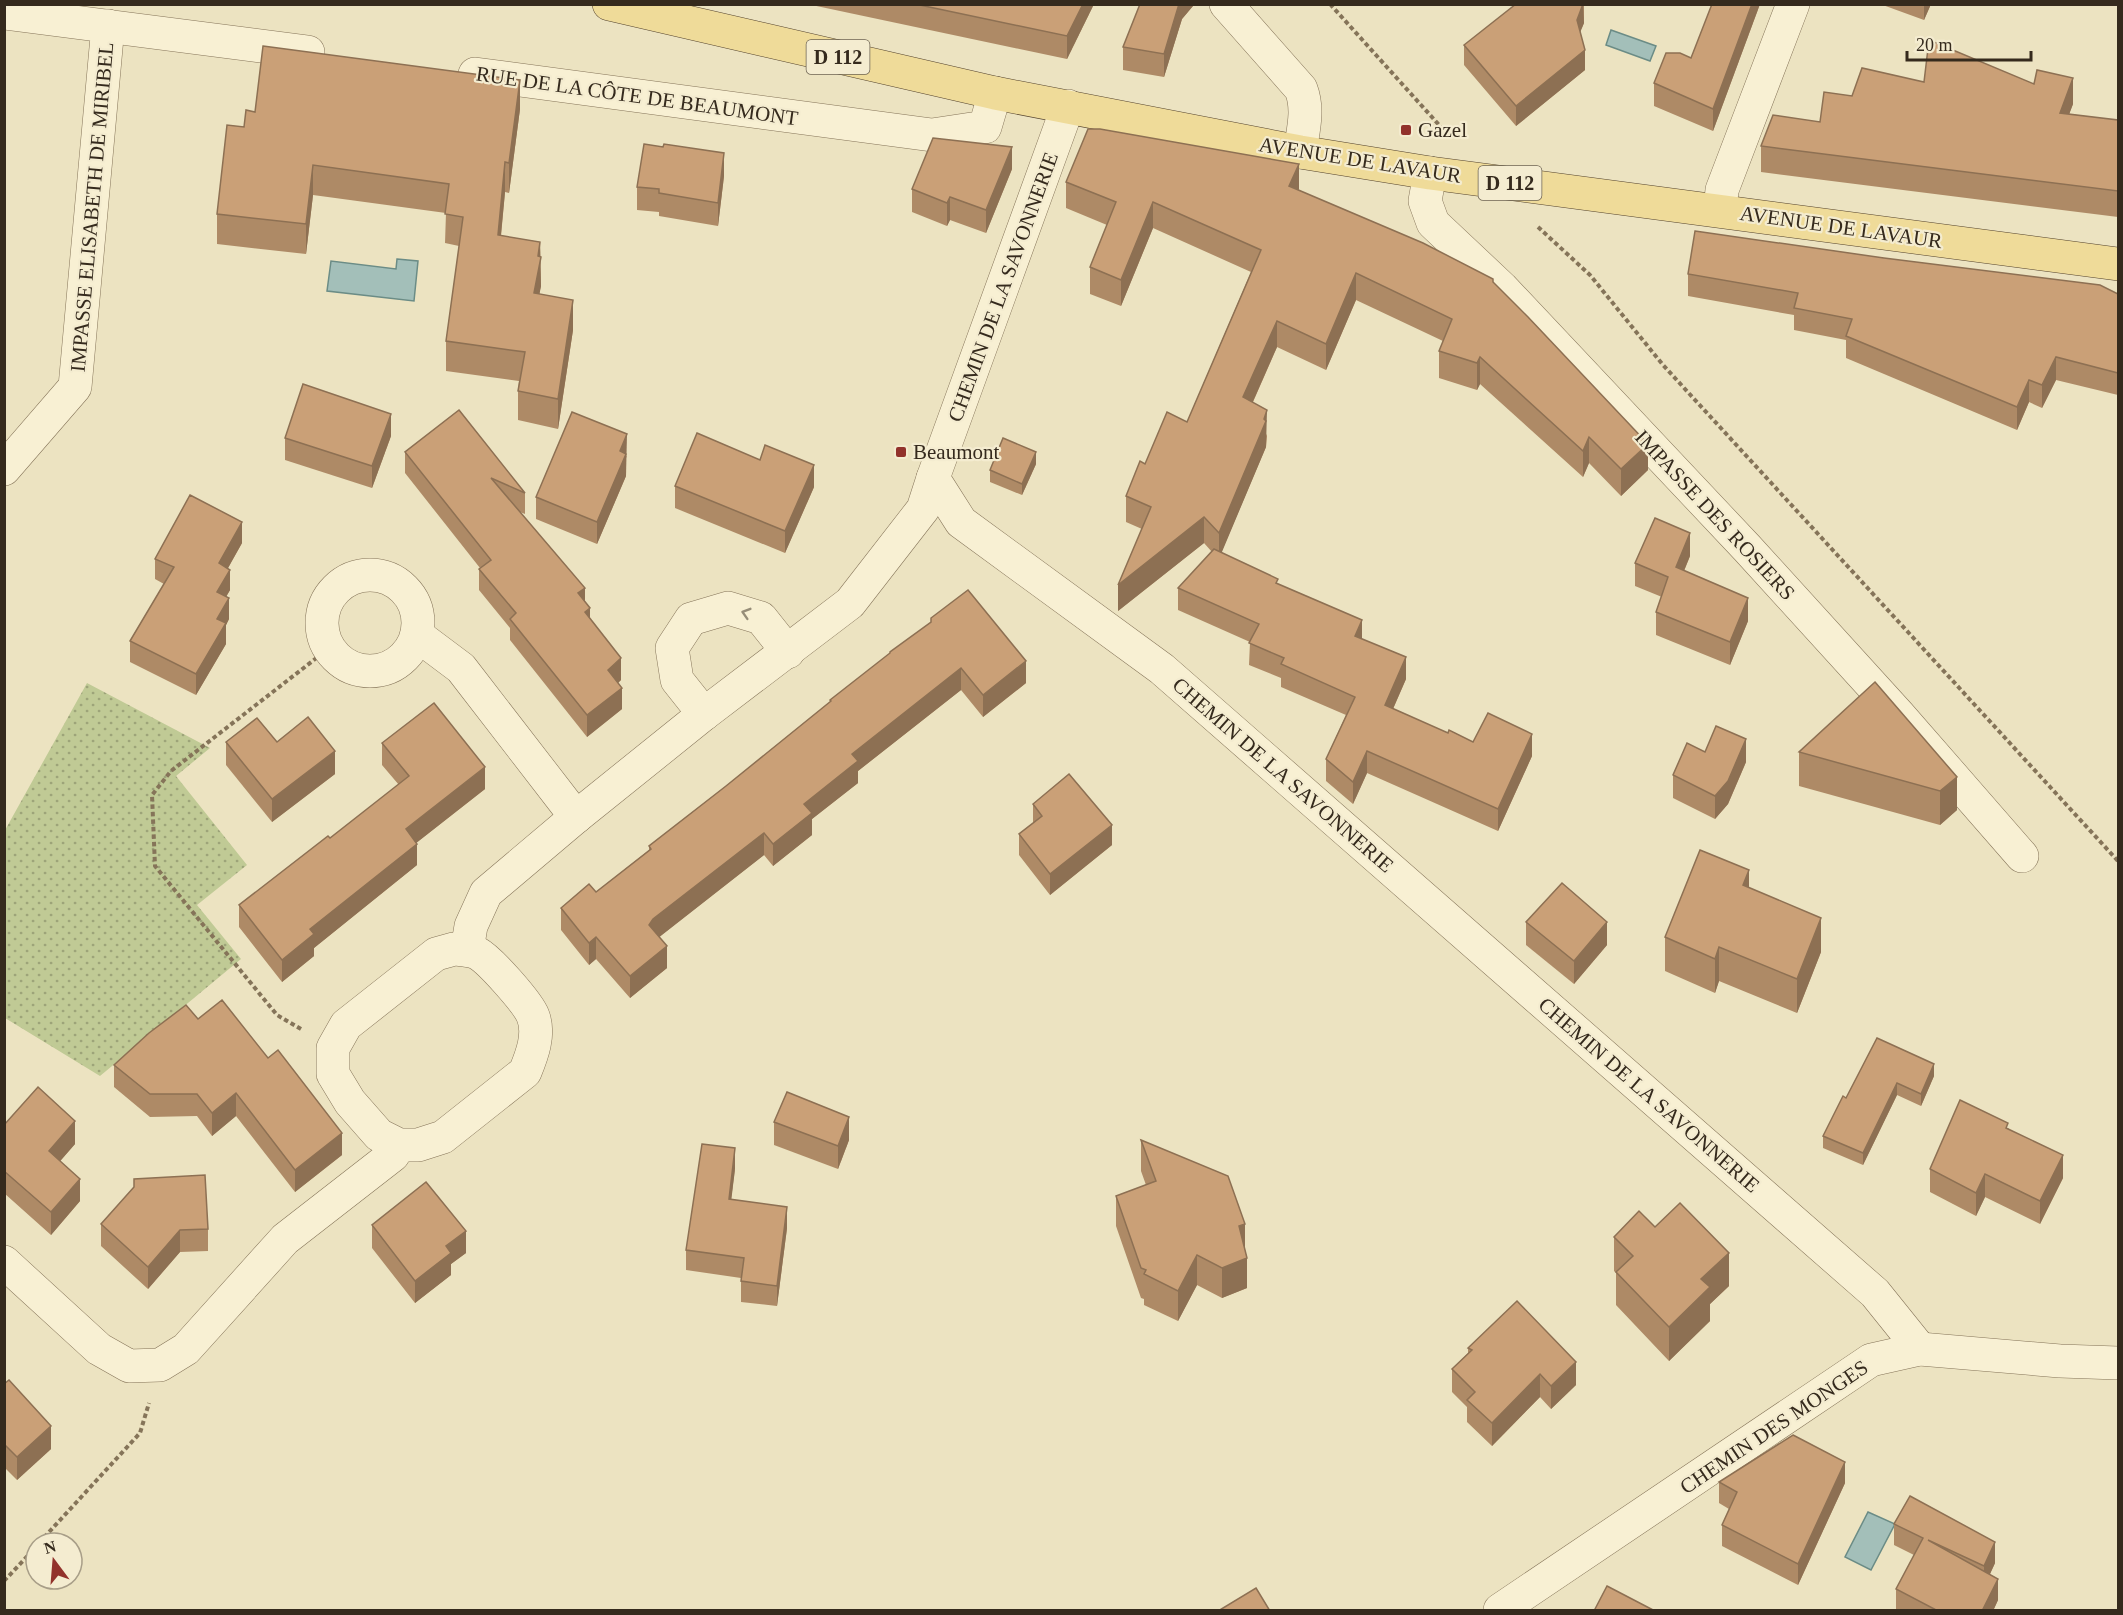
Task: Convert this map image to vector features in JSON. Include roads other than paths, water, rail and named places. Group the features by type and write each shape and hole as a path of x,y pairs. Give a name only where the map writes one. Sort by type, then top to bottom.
{"main road":[{"name":"AVENUE DE LAVAUR","path":"609,4 995,93 1300,152 1430,173 2118,264"}],"street":[{"path":"1226,4 1301,89 1306,101 1306,113 1300,152"},
{"path":"1720,210 1722,190 1793,4"},
{"path":"4,13 332,56"},
{"name":"IMPASSE ELISABETH DE MIRIBEL","path":"4,469 75,387 108,26"},
{"name":"RUE DE LA CÔTE DE BEAUMONT","path":"450,71 932,135 985,127 995,93"},
{"name":"CHEMIN DE LA SAVONNERIE","path":"1068,106 933,478 961,522 1171,677 1875,1293 1920,1349"},
{"name":"IMPASSE DES ROSIERS","path":"1430,173 1425,201 1433,223 1502,288 1747,548 1899,715 2022,856"},
{"path":"467,950 471,926 486,893 704,714 850,603 922,509 933,478"},
{"path":"362,574 378,575 393,580 406,590 414,603 418,619 417,635 411,650 399,661 385,669 369,671 353,669 339,661 328,649 322,634 321,618 325,603 334,590 347,580 362,574"},
{"path":"704,714 677,681 675,670 672,648 691,619 728,608 761,618 788,652"},
{"path":"417,635 461,668 576,817"},
{"path":"454,949 467,950 478,954 495,967 533,1016 536,1033 531,1056 525,1072 443,1137 418,1144 399,1145 379,1135 350,1102 333,1074 333,1048 346,1025 436,954 454,949"},
{"path":"4,1262 99,1349 129,1366 160,1365 186,1349 285,1239 393,1155 399,1145"},
{"name":"CHEMIN DES MONGES","path":"1500,1611 1871,1360 1920,1349 2060,1361 2118,1363"}],"water":[{"path":"1611,30 1656,46 1650,61 1606,45"},
{"path":"397,259 418,261 414,301 327,291 331,261 396,269"},
{"path":"1868,1512 1895,1524 1871,1570 1845,1557"}],"place":[{"name":"Gazel","path":"1406,130"},
{"name":"Beaumont","path":"901,452"}]}
